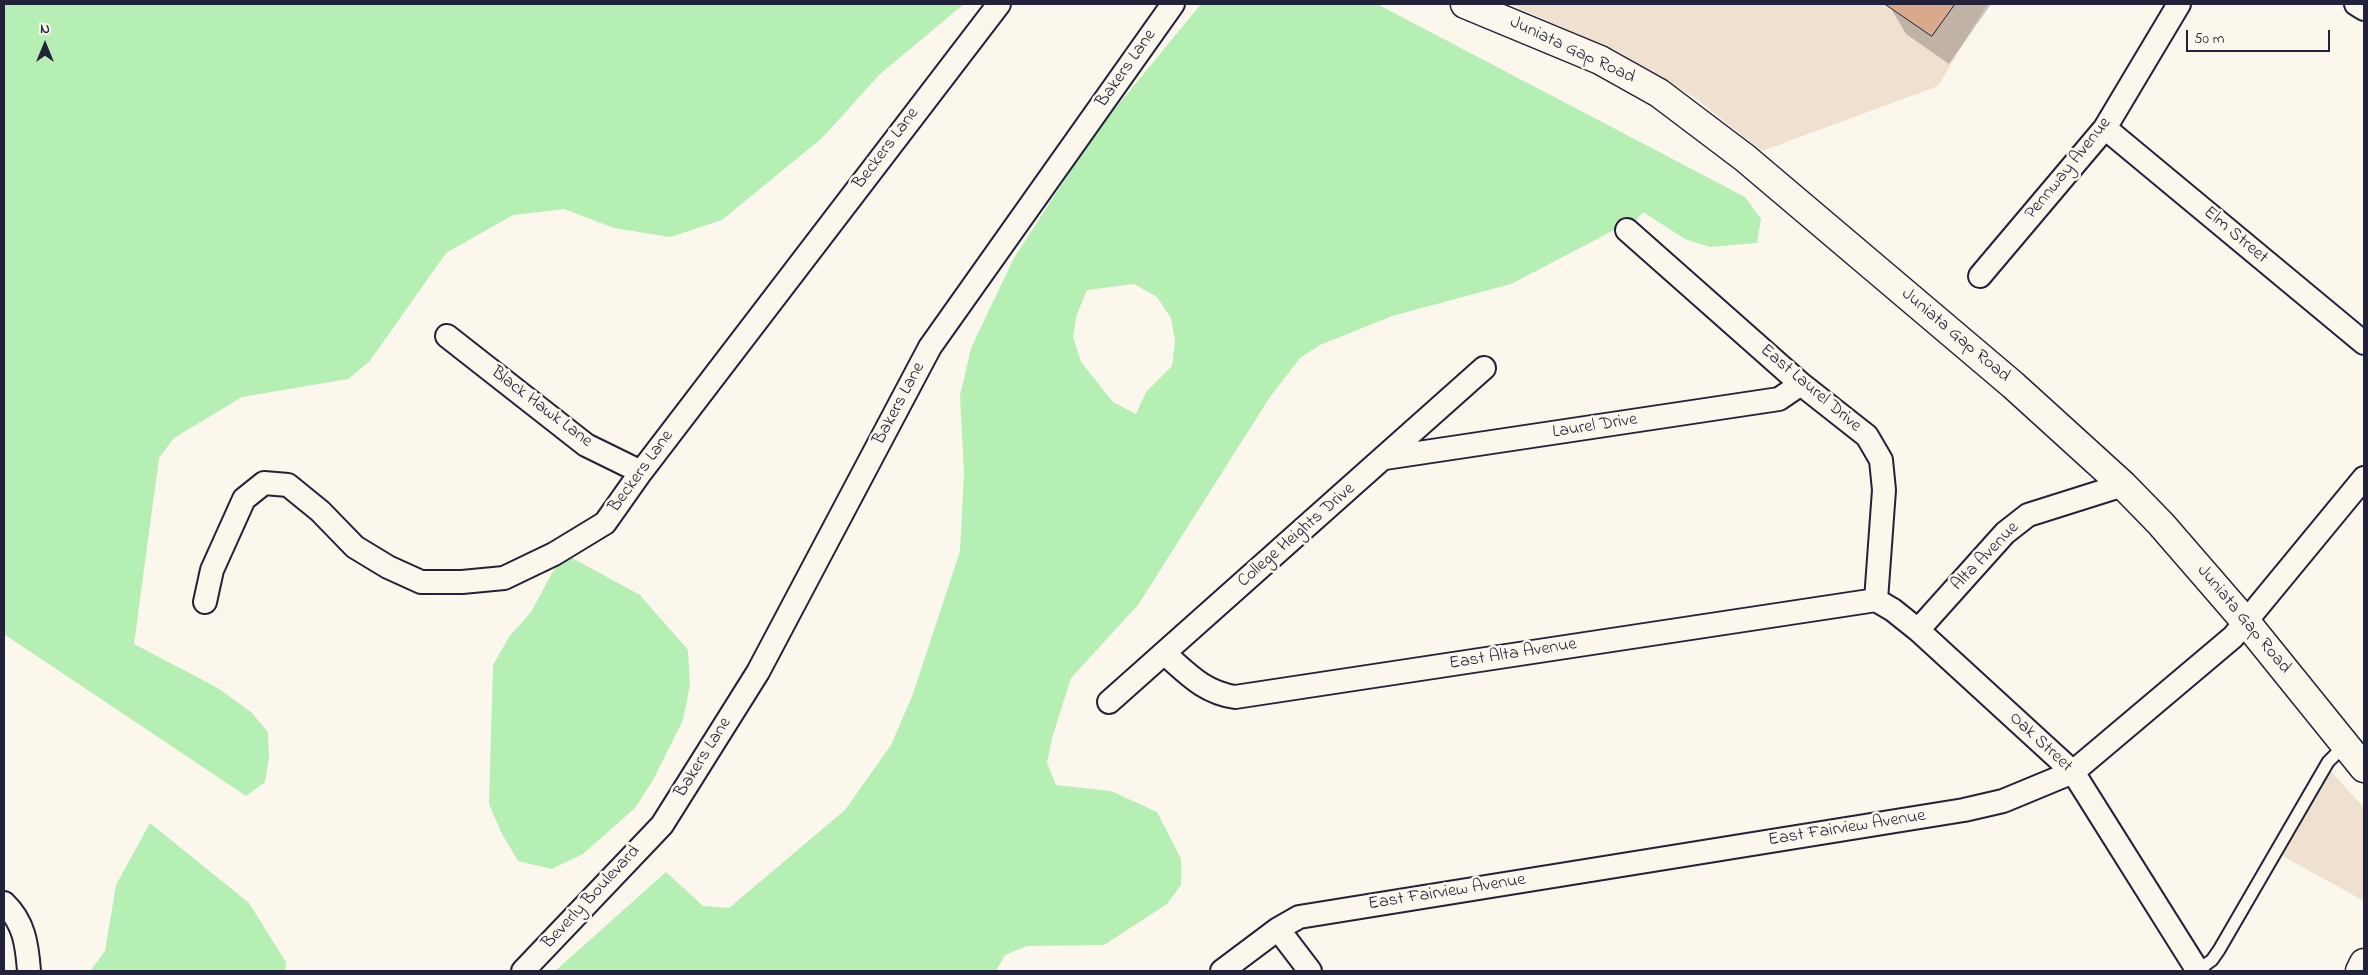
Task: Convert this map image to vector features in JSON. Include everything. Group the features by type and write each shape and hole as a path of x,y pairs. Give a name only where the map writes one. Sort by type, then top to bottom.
{"main road":[{"name":"Juniata Gap Road","path":"1465,4 1600,60 1658,93 1702,124 1752,164 1998,372 2123,485 2161,524 2246,622 2364,768"},
{"path":"2360,971 2364,963"}],"street":[{"name":"Beckers Lane","path":"205,602 212,570 244,499 264,483 288,485 320,510 355,547 388,567 421,582 462,582 504,578 554,554 605,523 641,472 999,4"},
{"name":"Bakers Lane","path":"662,825 758,672 930,346 1173,4"},
{"name":"Pennway Avenue","path":"1980,276 2105,128 2178,4"},
{"path":"2356,4 2364,9"},
{"name":"Elm Street","path":"2105,128 2364,343"},
{"name":"East Laurel Drive","path":"1627,230 1801,384 1867,436 1881,460 1884,490 1876,600"},
{"name":"Black Hawk Lane","path":"447,336 586,445 641,472"},
{"name":"College Heights Drive","path":"1109,702 1484,368"},
{"name":"Laurel Drive","path":"1385,458 1779,399 1801,384"},
{"name":"East Fairview Avenue","path":"1222,971 1278,929 1299,917 1964,810 2003,802 2073,772 2233,637 2364,478"},
{"name":"Alta Avenue","path":"1918,630 2005,533 2028,515 2123,485"},
{"name":"Oak Street","path":"1876,600 1893,610 1918,630 2073,772 2197,971"},
{"name":"East Alta Avenue","path":"1164,653 1201,685 1217,694 1235,697 1876,600"},
{"name":"Beverly Boulevard","path":"523,971 662,825"},
{"path":"4,903 16,915 27,945 29,971"},
{"path":"1278,929 1310,971"}],"lane":[{"path":"2197,971 2212,960 2219,950 2328,762 2345,745"}],"shaded area":[{"path":"1509,4 1987,4 1938,86 1762,151 1695,98 1617,51"},
{"path":"2325,770 2331,771 2364,808 2364,901 2279,854"}],"green space":[{"path":"4,4 964,4 880,74 822,138 722,220 670,237 614,228 564,209 513,215 446,253 369,362 348,379 242,397 174,438 159,458 134,644 218,688 251,712 268,732 269,758 265,782 246,796 4,634"},
{"path":"1201,4 1377,4 1745,197 1761,219 1757,243 1710,247 1685,239 1643,212 1627,230 1618,228 1511,284 1392,316 1320,345 1300,358 1270,397 1138,605 1071,678 1052,738 1047,763 1056,785 1111,791 1157,812 1181,859 1181,885 1167,904 1104,945 1027,946 1005,955 996,971 555,971 666,872 703,906 729,908 845,810 891,745 913,694 960,551 964,473 960,396 971,348 1014,258 1095,133","holes":["1134,284 1157,297 1171,318 1175,341 1172,366 1146,392 1136,414 1113,402 1081,362 1073,337 1077,314 1087,290"]},
{"path":"563,553 640,595 688,650 690,685 683,720 653,780 635,808 583,854 552,869 518,861 502,834 489,804 493,665 509,637 531,612"},
{"path":"150,823 249,903 286,962 285,971 90,971 105,951 116,885"}],"building":[{"path":"1885,4 1955,4 1932,36"}]}
